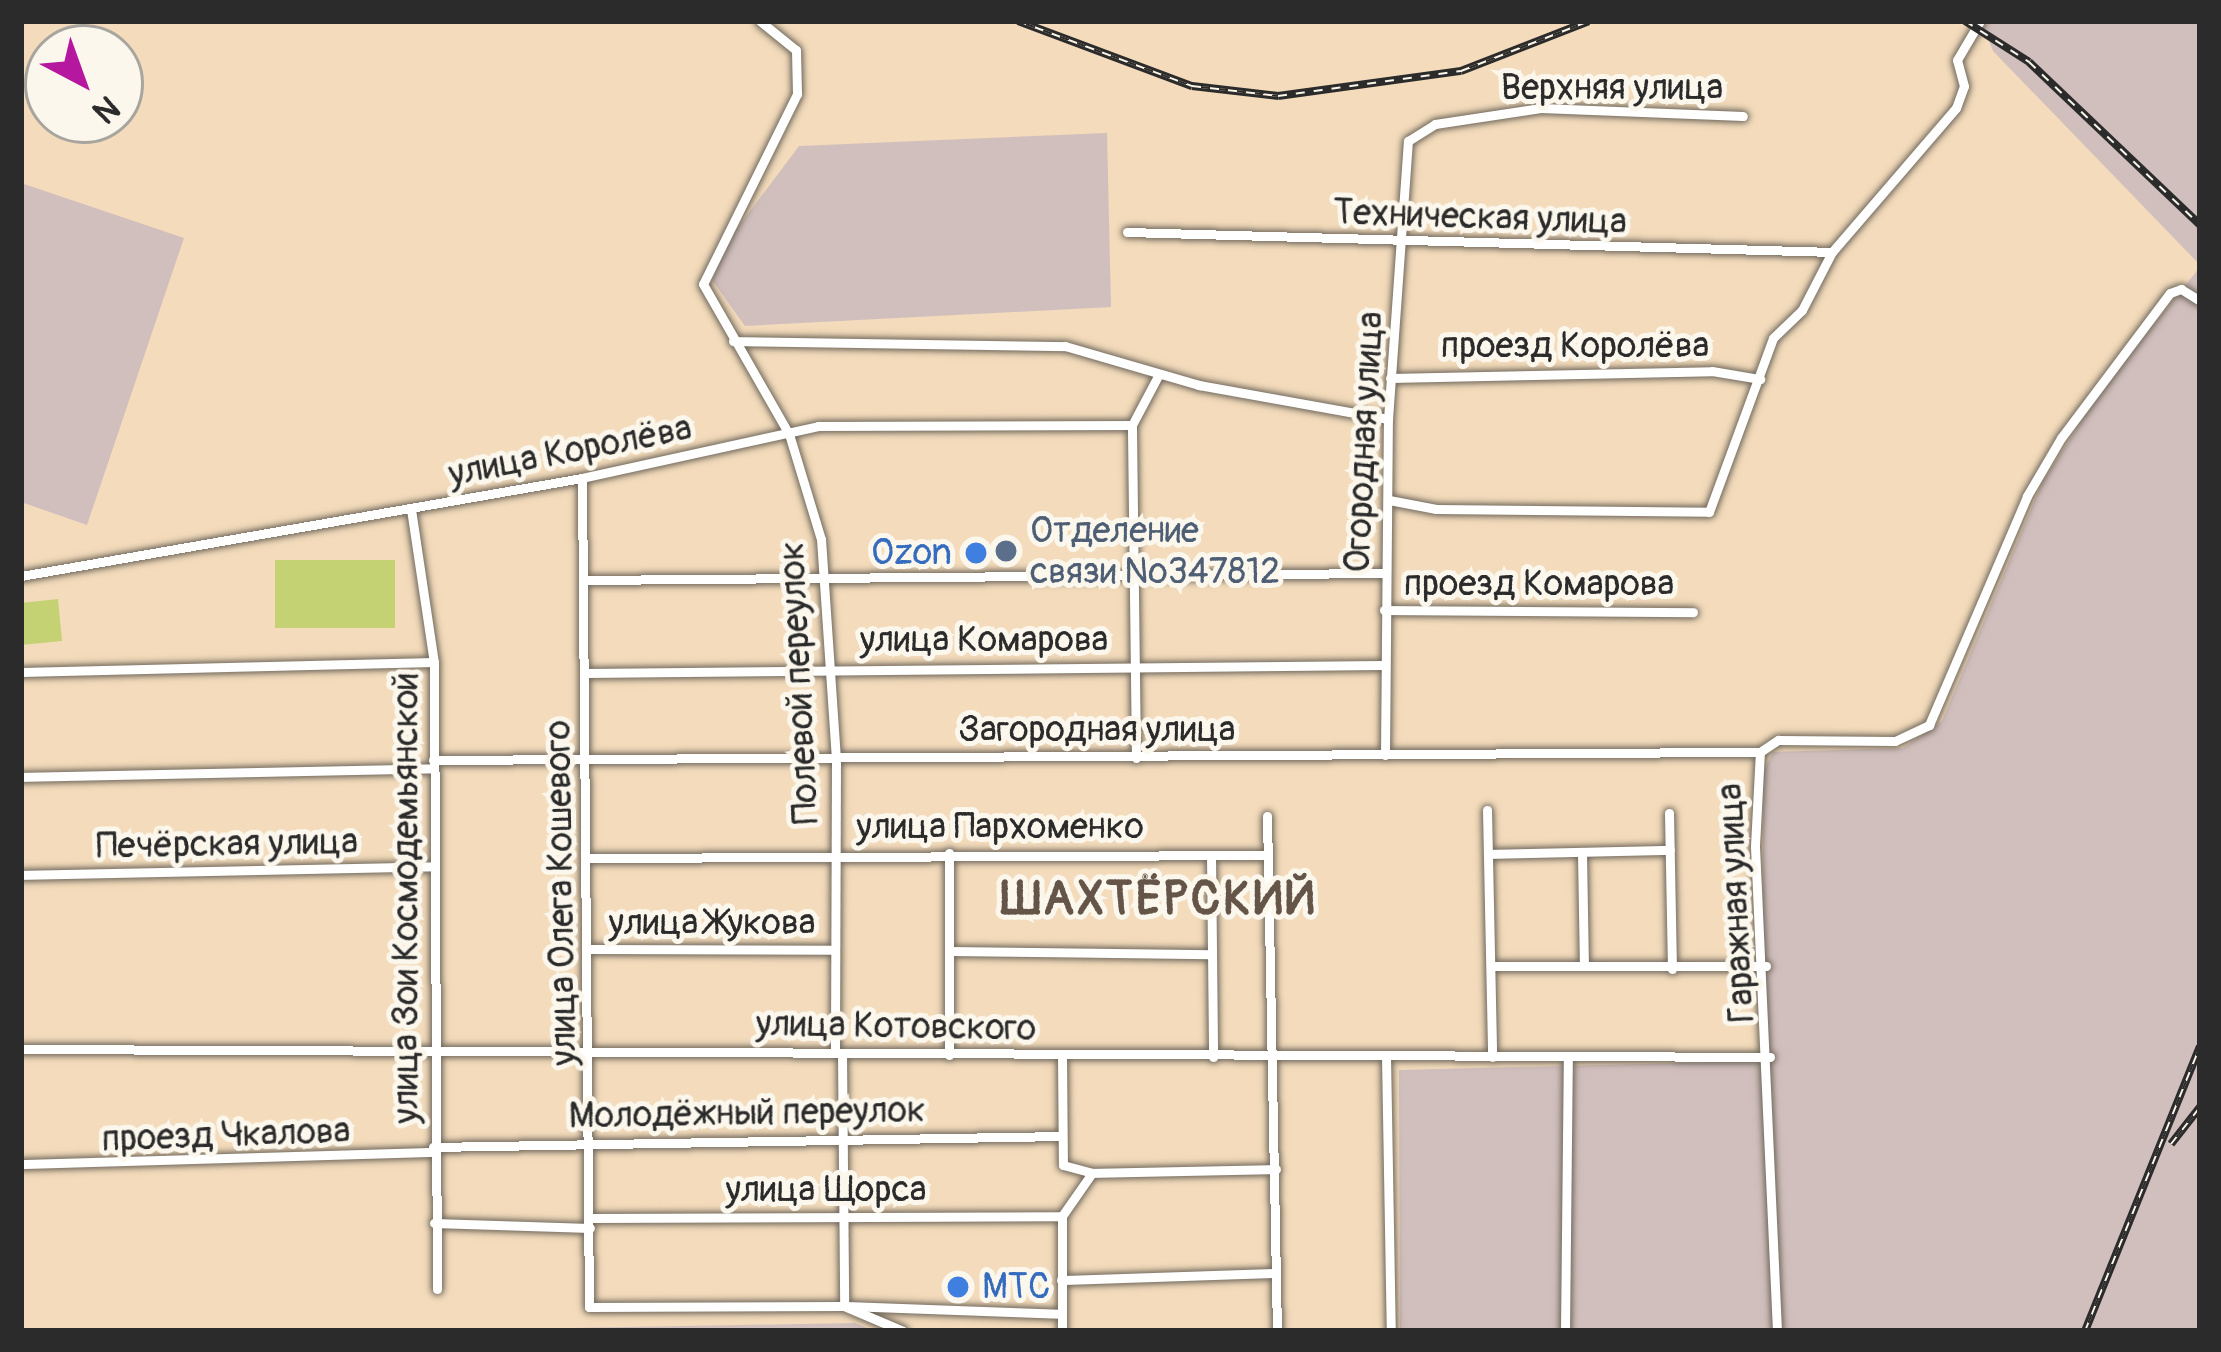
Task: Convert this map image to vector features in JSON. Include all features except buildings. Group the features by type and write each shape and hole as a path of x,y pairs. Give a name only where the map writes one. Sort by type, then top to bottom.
{"street":[{"name":"Полевой переулок","path":"760,21 796,50 801,78 706,270 704,296 789,434 827,575 836,758 838,1052 845,1137 844,1306"},
{"path":"1389,500 1436,509 1709,512 1773,338 1802,310 1832,252 1956,108 1964,86 1957,60 1980,21"},
{"name":"Верхняя улица","path":"1413,134 1475,115 1541,108 1743,116"},
{"name":"Огородная улица","path":"1385,755 1388,418 1413,134"},
{"name":"Техническая улица","path":"1127,232 1832,252"},
{"name":"Гаражная улица","path":"1778,1331 1766,966 1755,845 1760,752 1778,740 1895,741 1929,724 2026,496 2061,438 2170,293 2181,289 2200,301"},
{"path":"733,341 1065,346 1160,374 1388,418"},
{"name":"проезд Королёва","path":"1390,378 1712,371 1760,380"},
{"path":"1136,758 1130,669 1132,425 1160,374"},
{"name":"улица Королёва","path":"21,576 582,478 829,425 1132,425"},
{"name":"улица Олега Кошевого","path":"582,478 591,1048 589,1307 844,1306"},
{"name":"улица Зои Космодемьянской","path":"411,509 434,662 437,1289"},
{"path":"584,580 1384,573"},
{"name":"проезд Комарова","path":"1384,610 1694,612"},
{"path":"21,672 434,662"},
{"name":"улица Комарова","path":"585,673 831,666 1130,669 1383,664"},
{"name":"Загородная улица","path":"434,764 1760,752"},
{"name":"Печёрская улица","path":"21,776 434,764"},
{"path":"1487,810 1494,966 1492,1057"},
{"path":"1669,813 1672,968"},
{"path":"1267,816 1277,1058 1277,1331"},
{"path":"1490,854 1670,850"},
{"name":"улица Пархоменко","path":"588,858 836,853 1268,855"},
{"path":"949,853 949,1055"},
{"path":"1582,854 1584,966"},
{"path":"1210,855 1213,1057"},
{"name":"Печёрская улица","path":"21,875 434,866"},
{"name":"улица Жукова","path":"589,949 836,950"},
{"path":"949,951 1212,954"},
{"path":"1494,966 1766,966"},
{"name":"улица Котовского","path":"21,1049 435,1045 1277,1058 1770,1057"},
{"path":"1062,1056 1063,1165 1092,1173 1276,1169"},
{"path":"1386,1056 1391,1331"},
{"path":"1565,1331 1568,1058"},
{"name":"Молодёжный переулок","path":"433,1149 589,1142 1062,1136"},
{"name":"проезд Чкалова","path":"21,1164 433,1149"},
{"path":"1062,1331 1062,1216 1092,1173"},
{"name":"улица Щорса","path":"434,1223 1062,1216"},
{"path":"1061,1280 1276,1273"},
{"path":"844,1306 1061,1314"},
{"path":"844,1306 903,1331"}],"shaded area":[{"path":"1981,21 2200,21 2200,265 1993,51"},
{"path":"1107,133 1111,307 745,326 712,280 729,239 799,146"},
{"path":"21,183 184,238 87,525 21,502"},
{"path":"2200,267 2200,1331 1400,1331 1399,1070 1763,1061 1763,772 1773,752 1903,748 1942,721 2042,483 2104,386"},
{"path":"855,1323 874,1331 566,1331 570,1328"}],"green space":[{"path":"275,560 395,560 395,628 275,628"},
{"path":"58,599 62,641 21,645 21,603"}],"railway":[{"path":"1018,21 1192,86 1278,96 1461,71 1589,21"},
{"path":"1965,21 2029,62 2200,225"},
{"path":"2085,1331 2200,1046"},
{"path":"2171,1144 2200,1107"}],"place":[{"name":"Отделение связи №347812","path":"1006,551"},
{"name":"Ozon","path":"976,553"},
{"name":"МТС","path":"958,1287"}],"district":[{"name":"ШАХТЁРСКИЙ","path":"1159,900"}]}
